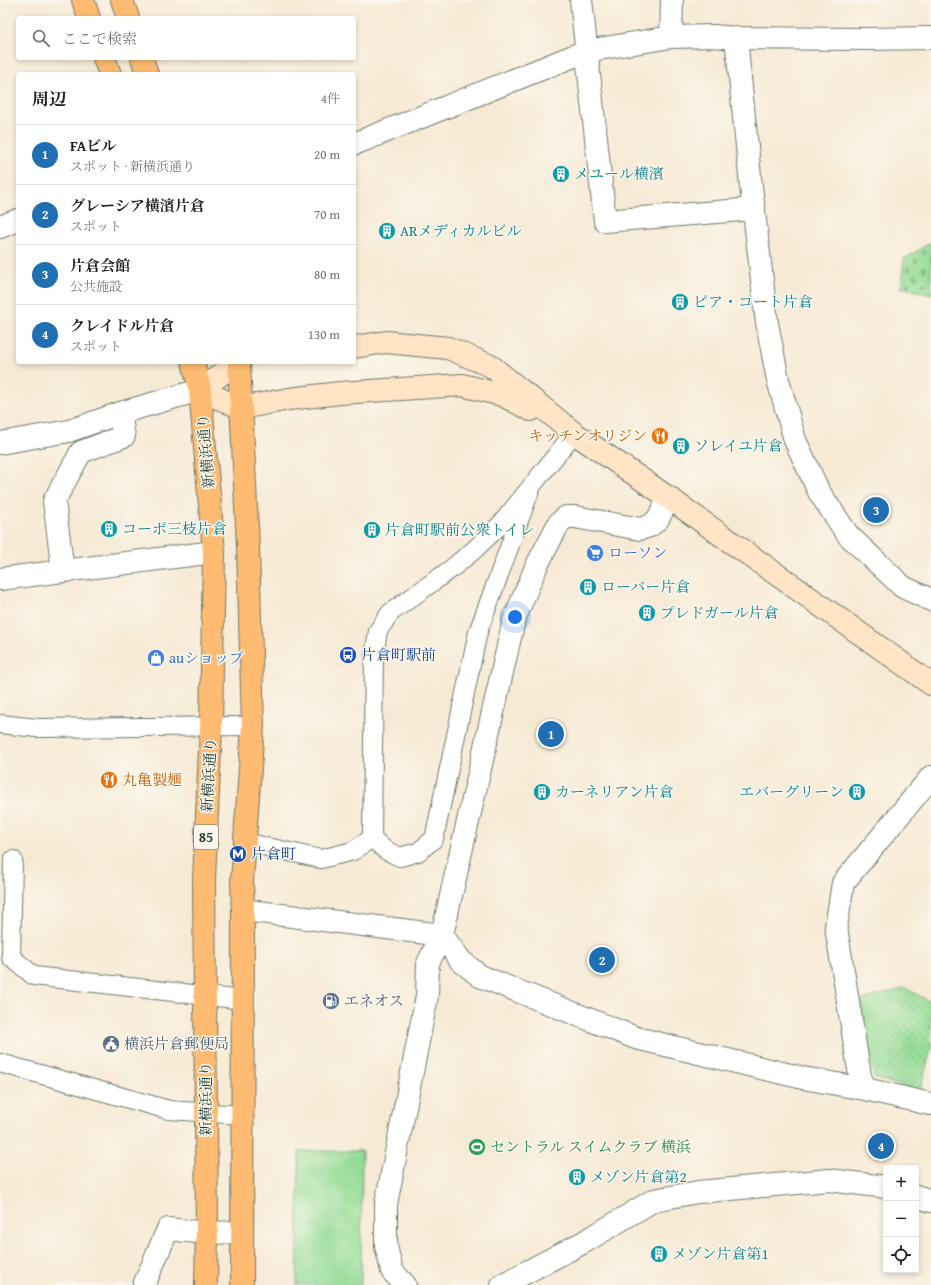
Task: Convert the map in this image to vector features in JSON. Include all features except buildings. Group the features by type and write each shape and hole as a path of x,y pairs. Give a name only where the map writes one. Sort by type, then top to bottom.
{"main road":[{"path":"83,0 88,16"},
{"path":"122,0 127,16"},
{"path":"105,60 109,72"},
{"path":"143,60 146,72"},
{"name":"新横浜通り","path":"194,364 200,390 214,552 211,727 204,879 206,996 206,1285"},
{"path":"239,364 248,547 253,726 242,882 242,1285"}],"street":[{"path":"580,0 604,221 754,209"},
{"path":"671,37 672,0"},
{"path":"356,143 586,51 671,37 712,36 736,38 866,39 931,38"},
{"path":"736,38 767,323 778,380 795,440 819,492 848,535 903,586 931,600"},
{"path":"0,228 16,221"},
{"path":"356,346 386,342 448,348 491,366 574,433 669,498 931,684"},
{"path":"0,443 69,431 120,413 200,390 236,364"},
{"path":"200,390 241,408 283,400 340,393 462,385 502,395 574,433"},
{"path":"63,571 54,501 81,452 124,436 120,413"},
{"path":"405,1285 392,1271 386,1246 386,1204 427,996 428,963 442,935 514,620 539,561 559,522 566,517 575,517 640,529 650,526 658,519 669,498"},
{"path":"0,579 214,552"},
{"path":"865,1089 860,1076 836,926 843,883 931,777"},
{"path":"243,910 442,935 461,961 480,976 636,1038 803,1078 865,1089 930,1104"},
{"path":"502,1285 584,1242 654,1200 698,1192 829,1180 883,1187"},
{"path":"919,1197 931,1201"},
{"path":"144,1285 168,1229 207,1232 242,1232"}],"lane":[{"path":"531,488 478,632 434,839 418,852 400,857 385,850 372,838 374,655 378,631 390,613 451,569 474,550 502,523 574,433"},
{"path":"0,724 37,728 253,726"},
{"path":"244,842 321,859 353,851 372,838"},
{"path":"13,860 11,957 34,976 243,1000"},
{"path":"0,1063 168,1110 206,1114 242,1115"}],"green space":[{"path":"931,242 931,295 901,287 904,259"},
{"path":"905,988 931,1002 931,1049 920,1091 874,1078 861,1000"},
{"path":"299,1151 362,1151 361,1285 297,1285"}],"place":[{"name":"メユール横濱","path":"561,174"},
{"name":"ARメディカルビル","path":"387,231"},
{"name":"ピア・コート片倉","path":"680,302"},
{"name":"キッチンオリジン","path":"660,436"},
{"name":"ソレイユ片倉","path":"681,446"},
{"name":"片倉会館","path":"876,510"},
{"name":"コーポ三枝片倉","path":"109,529"},
{"name":"片倉町駅前公衆トイレ","path":"372,530"},
{"name":"ローソン","path":"595,553"},
{"name":"ローバー片倉","path":"588,587"},
{"name":"プレドガール片倉","path":"647,613"},
{"name":"片倉町駅前","path":"348,655"},
{"name":"auショップ","path":"156,658"},
{"name":"FAビル","path":"551,734"},
{"name":"丸亀製麺","path":"109,780"},
{"name":"カーネリアン片倉","path":"542,792"},
{"name":"エバーグリーン","path":"857,792"},
{"name":"片倉町","path":"238,854"},
{"name":"グレーシア横濱片倉","path":"602,960"},
{"name":"エネオス","path":"331,1001"},
{"name":"横浜片倉郵便局","path":"111,1044"},
{"name":"クレイドル片倉","path":"881,1146"},
{"name":"セントラル スイムクラブ 横浜","path":"477,1147"},
{"name":"メゾン片倉第2","path":"577,1177"},
{"name":"メゾン片倉第1","path":"659,1254"}]}
